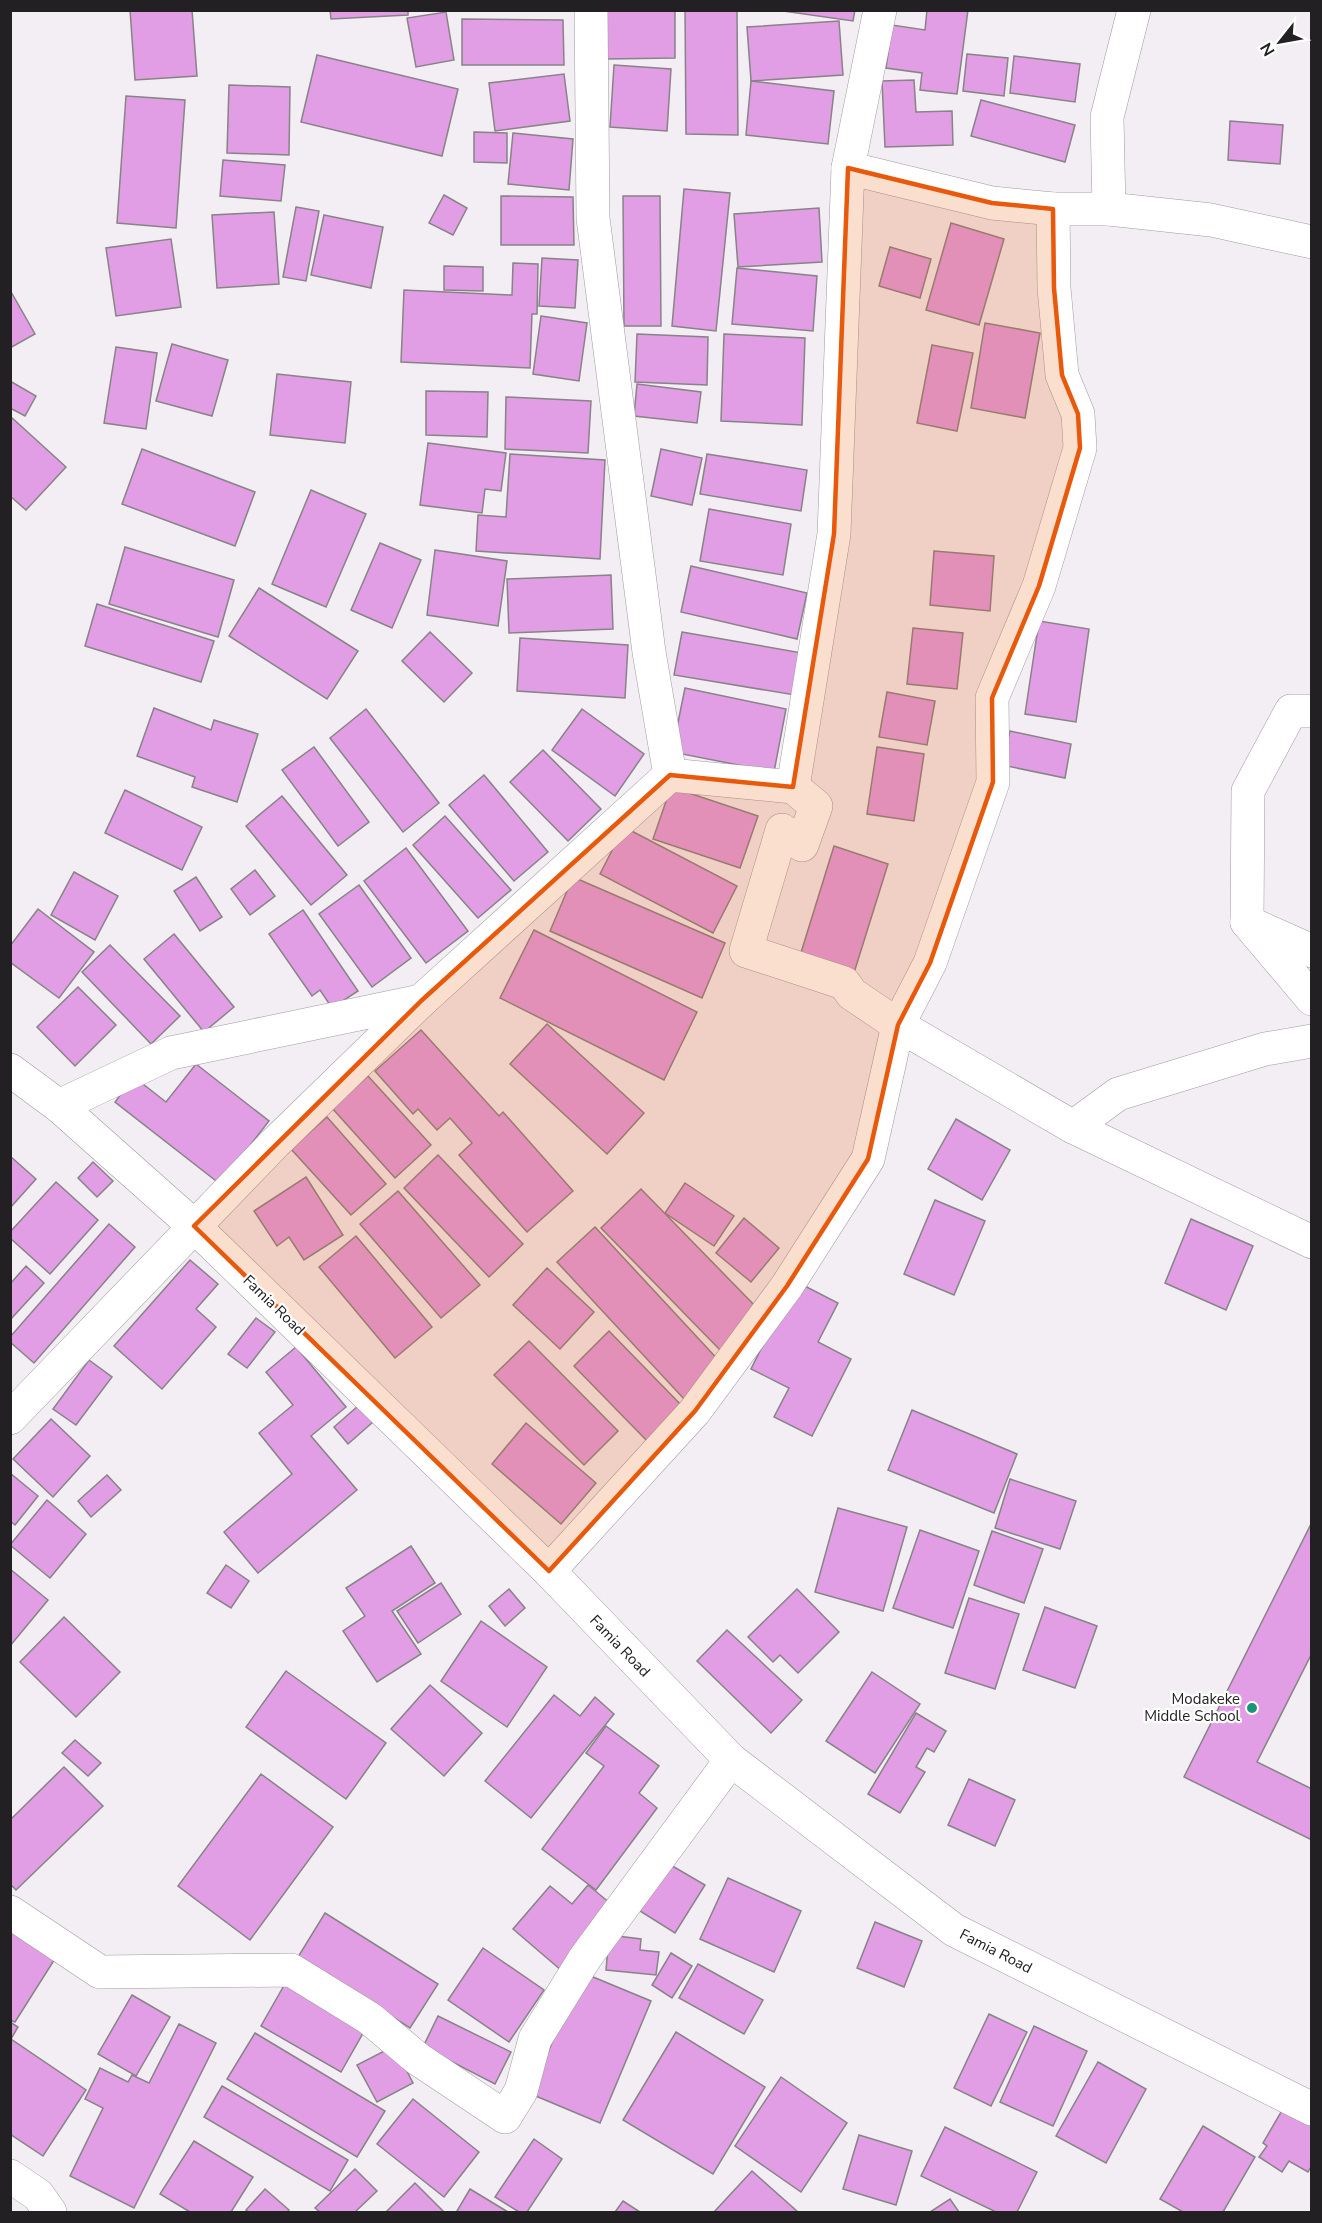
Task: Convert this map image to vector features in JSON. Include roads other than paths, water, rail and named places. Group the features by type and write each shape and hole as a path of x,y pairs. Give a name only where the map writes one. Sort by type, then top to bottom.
{"street":[{"path":"591,10 593,218 649,652 670,775"},
{"path":"793,787 834,534 848,168 880,10"},
{"path":"1108,209 1107,117 1134,10"},
{"path":"848,168 992,203 1053,209 1108,209 1211,220 1311,242"},
{"path":"549,1571 695,1411 799,1266 868,1159 898,1025 930,963 993,782 992,698 1039,586 1080,448 1077,414 1062,375 1054,288 1053,209"},
{"path":"1311,711 1291,711 1248,791 1248,922 1311,999"},
{"path":"10,1418 194,1226 421,1001 670,775 793,787 816,806 802,845 782,830 746,951 844,983 852,994 898,1025 1073,1127 1311,1242"},
{"path":"1248,922 1311,951"},
{"path":"59,1106 171,1053 421,1001"},
{"path":"1073,1127 1118,1094 1265,1049 1311,1041"},
{"name":"Famia Road","path":"10,1070 59,1106 194,1226 549,1571 730,1760 954,1929 1311,2109"},
{"path":"10,1912 100,1972 291,1970 369,2018 418,2059 505,2117 521,2091 535,2039 585,1958 730,1760"},
{"path":"10,2176 38,2195 50,2212"}],"place":[{"name":"Modakeke Middle School","path":"1252,1708"}]}
